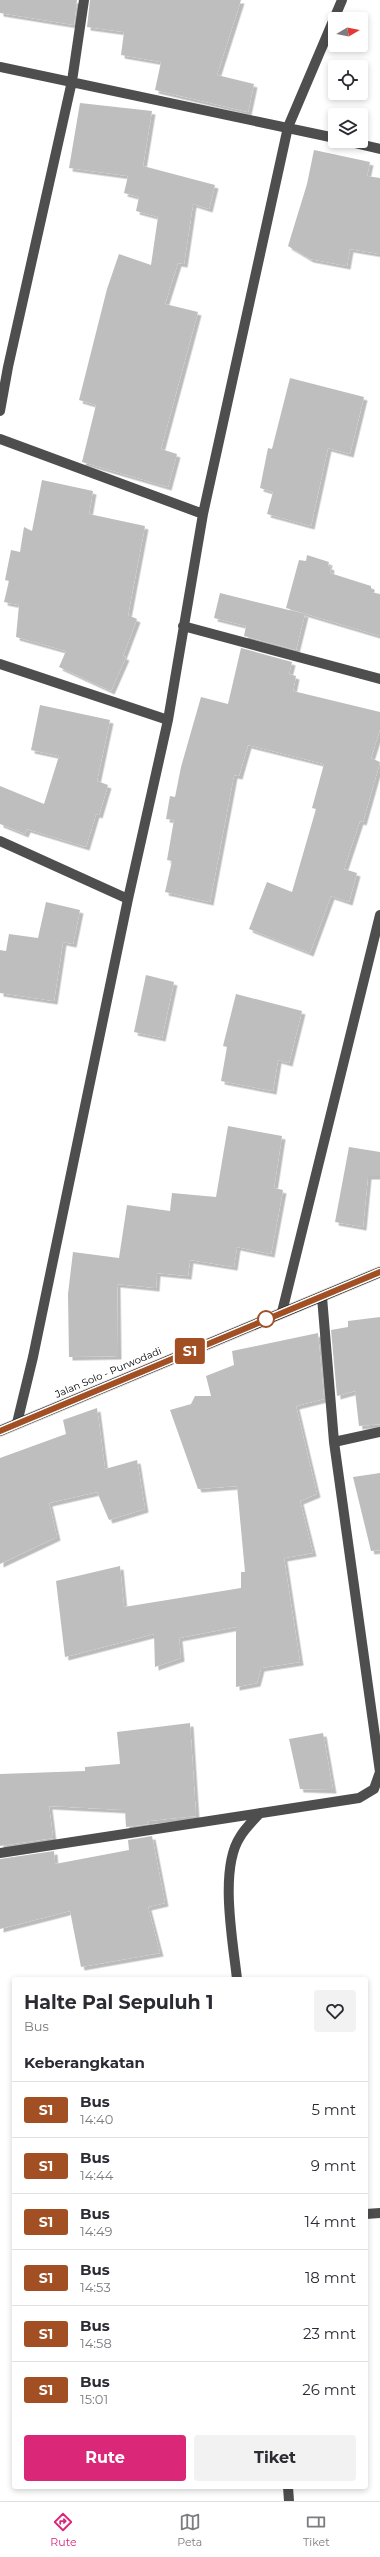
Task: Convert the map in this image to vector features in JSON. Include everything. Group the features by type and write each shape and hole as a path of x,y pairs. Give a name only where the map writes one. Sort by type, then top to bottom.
{"main road":[{"name":"Jalan Solo - Purwodadi","path":"0,1431 380,1272"}],"street":[{"path":"0,411 4,366 72,80 84,0"},
{"path":"17,1423 33,1357 128,899 168,720 203,514 288,127 342,0"},
{"path":"0,67 72,80 183,107 288,127 328,136"},
{"path":"368,146 380,149"},
{"path":"0,438 203,514"},
{"path":"183,626 380,679"},
{"path":"0,664 168,720"},
{"path":"0,841 128,899"},
{"path":"282,1312 380,915"},
{"path":"0,1853 359,1798 374,1789 380,1772 334,1442 322,1297"},
{"path":"334,1442 380,1432"},
{"path":"237,1977 229,1902 231,1858 239,1837 260,1813"},
{"path":"368,2214 380,2213"},
{"path":"288,2489 289,2501"}],"building":[{"path":"0,0 77,0 74,25 0,13"},
{"path":"90,0 241,0 217,75 254,84 248,112 155,90 161,62 121,55 124,32 87,27"},
{"path":"80,103 152,111 143,166 215,185 209,209 193,204 184,264 178,263 165,304 198,312 161,449 177,454 168,487 82,462 96,405 79,400 107,289 119,254 151,265 158,217 136,211 139,197 124,193 128,176 69,168"},
{"path":"314,150 370,162 367,176 380,178 380,254 350,249 347,266 310,259 288,246 307,184"},
{"path":"290,378 364,397 350,454 328,448 311,526 267,514 273,492 260,488 268,448 272,449"},
{"path":"42,480 93,491 89,514 145,526 128,615 137,619 123,656 126,657 111,691 59,667 66,651 16,637 19,605 4,602 9,581 5,580 11,550 20,552 24,527 32,531"},
{"path":"307,555 329,562 328,566 331,567 330,573 371,586 371,592 380,594 380,636 286,608 299,560 306,561"},
{"path":"220,593 305,614 296,650 244,636 246,626 214,618"},
{"path":"241,648 292,662 289,674 296,676 293,691 380,712 380,729 371,758 380,762 363,822 360,821 344,869 357,873 349,902 331,896 310,953 249,929 267,882 292,892 316,809 312,808 324,764 248,745 239,776 234,775 210,902 165,892 172,861 167,860 174,820 166,819 170,796 175,797 181,767 201,697 228,704"},
{"path":"40,705 110,720 97,781 108,785 99,815 96,814 86,847 27,829 25,834 0,824 0,786 44,804 59,756 31,750"},
{"path":"46,902 80,910 73,944 63,942 54,1001 0,993 0,950 6,951 9,934 38,938"},
{"path":"146,975 174,982 162,1038 134,1032"},
{"path":"236,994 302,1011 289,1063 278,1060 273,1091 221,1081 227,1047 223,1046"},
{"path":"228,1126 282,1136 274,1188 283,1190 271,1254 237,1247 234,1267 190,1260 188,1276 157,1273 156,1288 117,1284 118,1356 69,1357 68,1294 73,1252 119,1258 127,1205 170,1211 172,1193 216,1197"},
{"path":"349,1147 380,1152 380,1176 368,1176 363,1227 335,1222"},
{"path":"380,1317 380,1424 359,1426 355,1391 337,1396 331,1330 348,1327 348,1321"},
{"path":"318,1333 324,1399 296,1406 317,1494 300,1501 313,1553 284,1558 300,1662 261,1668 257,1683 236,1687 236,1627 179,1638 181,1658 155,1667 154,1634 65,1657 56,1581 120,1566 124,1607 241,1588 241,1572 245,1572 237,1486 198,1489 170,1410 191,1404 195,1396 211,1396 206,1376 234,1365 232,1351"},
{"path":"97,1408 105,1469 137,1460 145,1509 109,1520 97,1492 49,1503 57,1537 0,1564 0,1458 66,1434 63,1420"},
{"path":"380,1473 380,1550 371,1551 353,1477"},
{"path":"190,1723 196,1816 148,1821 149,1824 126,1827 125,1810 49,1806 53,1838 0,1846 0,1774 85,1771 85,1767 120,1764 117,1732"},
{"path":"323,1733 333,1790 300,1789 289,1739"},
{"path":"152,1836 165,1903 148,1907 160,1953 81,1967 70,1911 0,1929 0,1859 54,1851 55,1864 129,1850 128,1840"}],"bus line":[{"name":"S1","path":"0,1431 31,1416 380,1272"}]}
